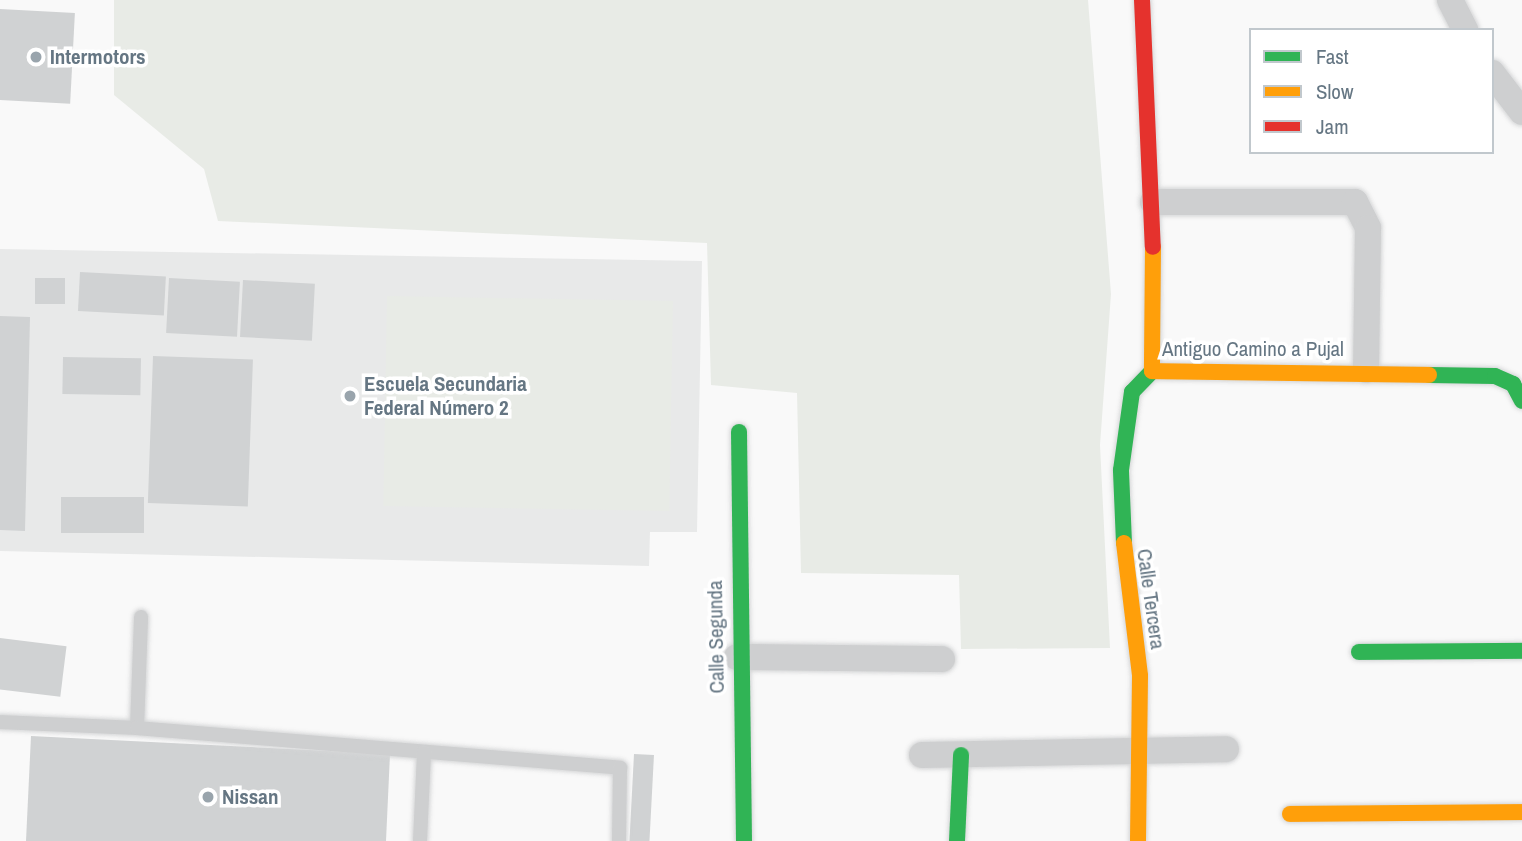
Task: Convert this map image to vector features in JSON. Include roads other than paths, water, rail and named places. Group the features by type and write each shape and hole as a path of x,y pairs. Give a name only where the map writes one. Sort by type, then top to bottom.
{"street":[{"name":"Antiguo Camino a Pujal","path":"1142,0 1153,202 1152,371 1366,370 1495,376 1513,384 1522,401"},
{"path":"1450,0 1464,28"},
{"path":"1494,76 1522,112"},
{"path":"1153,202 1355,202 1368,228 1366,370"},
{"name":"Calle Tercera","path":"1138,841 1142,753 1121,470 1132,391 1152,371"},
{"name":"Calle Segunda","path":"739,432 737,657 744,841"},
{"path":"1359,652 1522,651"},
{"path":"737,657 942,659"},
{"path":"922,755 1142,753 1226,749"},
{"path":"957,841 961,755"},
{"path":"1290,814 1522,812"}],"lane":[{"path":"137,728 141,617"},
{"path":"0,722 137,728 620,768 619,841"},
{"path":"420,841 424,752"}],"place":[{"name":"Intermotors","path":"36,57"},
{"name":"Escuela Secundaria Federal Número 2","path":"350,396"},
{"name":"Nissan","path":"208,797"}]}
